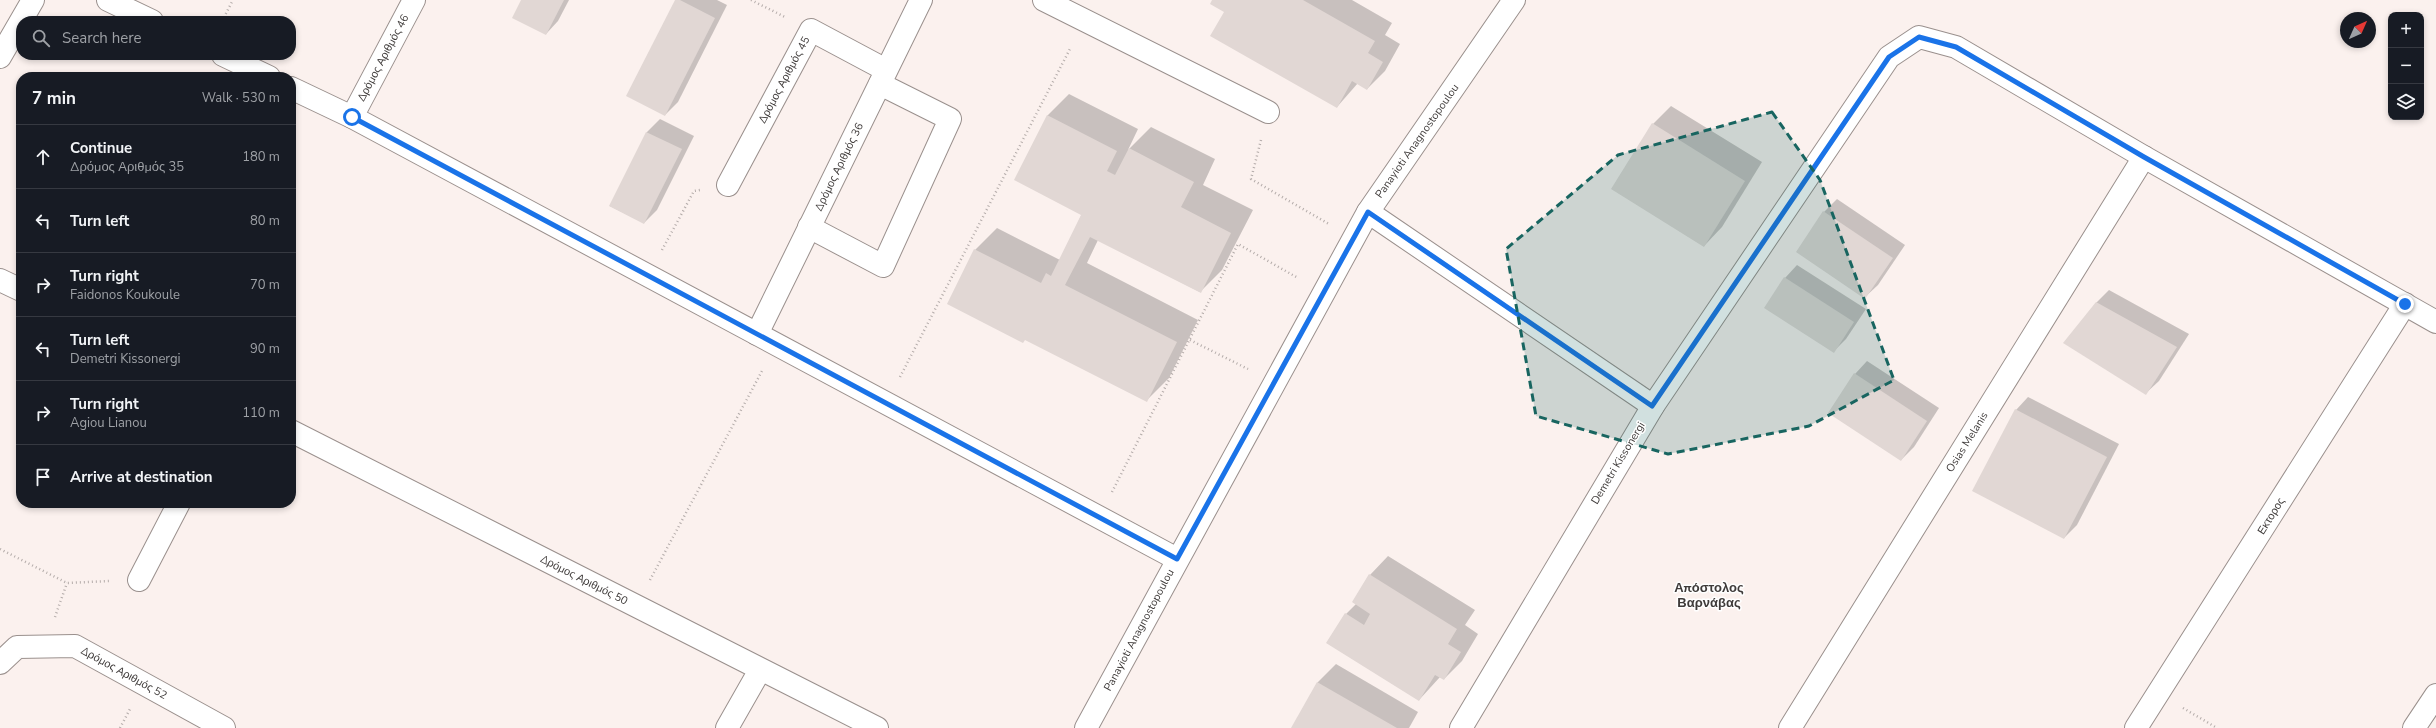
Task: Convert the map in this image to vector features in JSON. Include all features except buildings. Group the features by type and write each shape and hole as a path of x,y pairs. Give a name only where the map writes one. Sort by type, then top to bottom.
{"street":[{"path":"24,16 33,0"},
{"path":"108,0 142,16"},
{"name":"Δρόμος Αριθμός 46","path":"352,117 414,0"},
{"name":"Δρόμος Αριθμός 36","path":"757,334 921,0"},
{"path":"1044,0 1268,112"},
{"name":"Panayioti Anagnostopoulou","path":"1086,728 1368,212 1514,0"},
{"path":"0,57 16,29"},
{"name":"Δρόμος Αριθμός 45","path":"728,185 811,30 950,119 883,266 809,227"},
{"name":"Demetri Kissonergi","path":"1461,728 1652,406 1889,57 1919,37 1956,47 2144,157"},
{"path":"233,60 259,72"},
{"path":"296,90 352,117 1177,559"},
{"path":"2144,157 2436,322"},
{"name":"Osias Melanis","path":"1790,728 2144,157"},
{"path":"1368,212 1652,406"},
{"path":"0,280 16,288"},
{"name":"Εκτορος","path":"2136,728 2405,304"},
{"name":"Δρόμος Αριθμός 50","path":"296,434 877,728"},
{"path":"139,580 176,508"},
{"name":"Δρόμος Αριθμός 52","path":"0,663 17,647 75,646 224,728"},
{"path":"727,728 760,670"},
{"path":"2414,728 2436,695"}],"path":[{"path":"225,16 233,0"},
{"path":"751,0 811,30"},
{"path":"887,404 1085,20"},
{"path":"1268,112 1251,179 1353,239"},
{"path":"649,276 694,191 728,185"},
{"path":"1099,517 1238,244 1324,292"},
{"path":"1190,340 1274,383"},
{"path":"636,607 776,344"},
{"path":"0,548 67,583 139,580"},
{"path":"2158,694 2217,728"}],"highlighted area":[{"path":"1772,112 1820,180 1894,380 1809,426 1668,454 1536,416 1506,249 1618,155"}],"district":[{"name":"Απόστολος Βαρνάβας","path":"1709,596"}],"route":[{"path":"352,117 1177,559 1368,212 1652,406 1889,57 1919,37 1956,47 2144,157 2405,304"}]}
